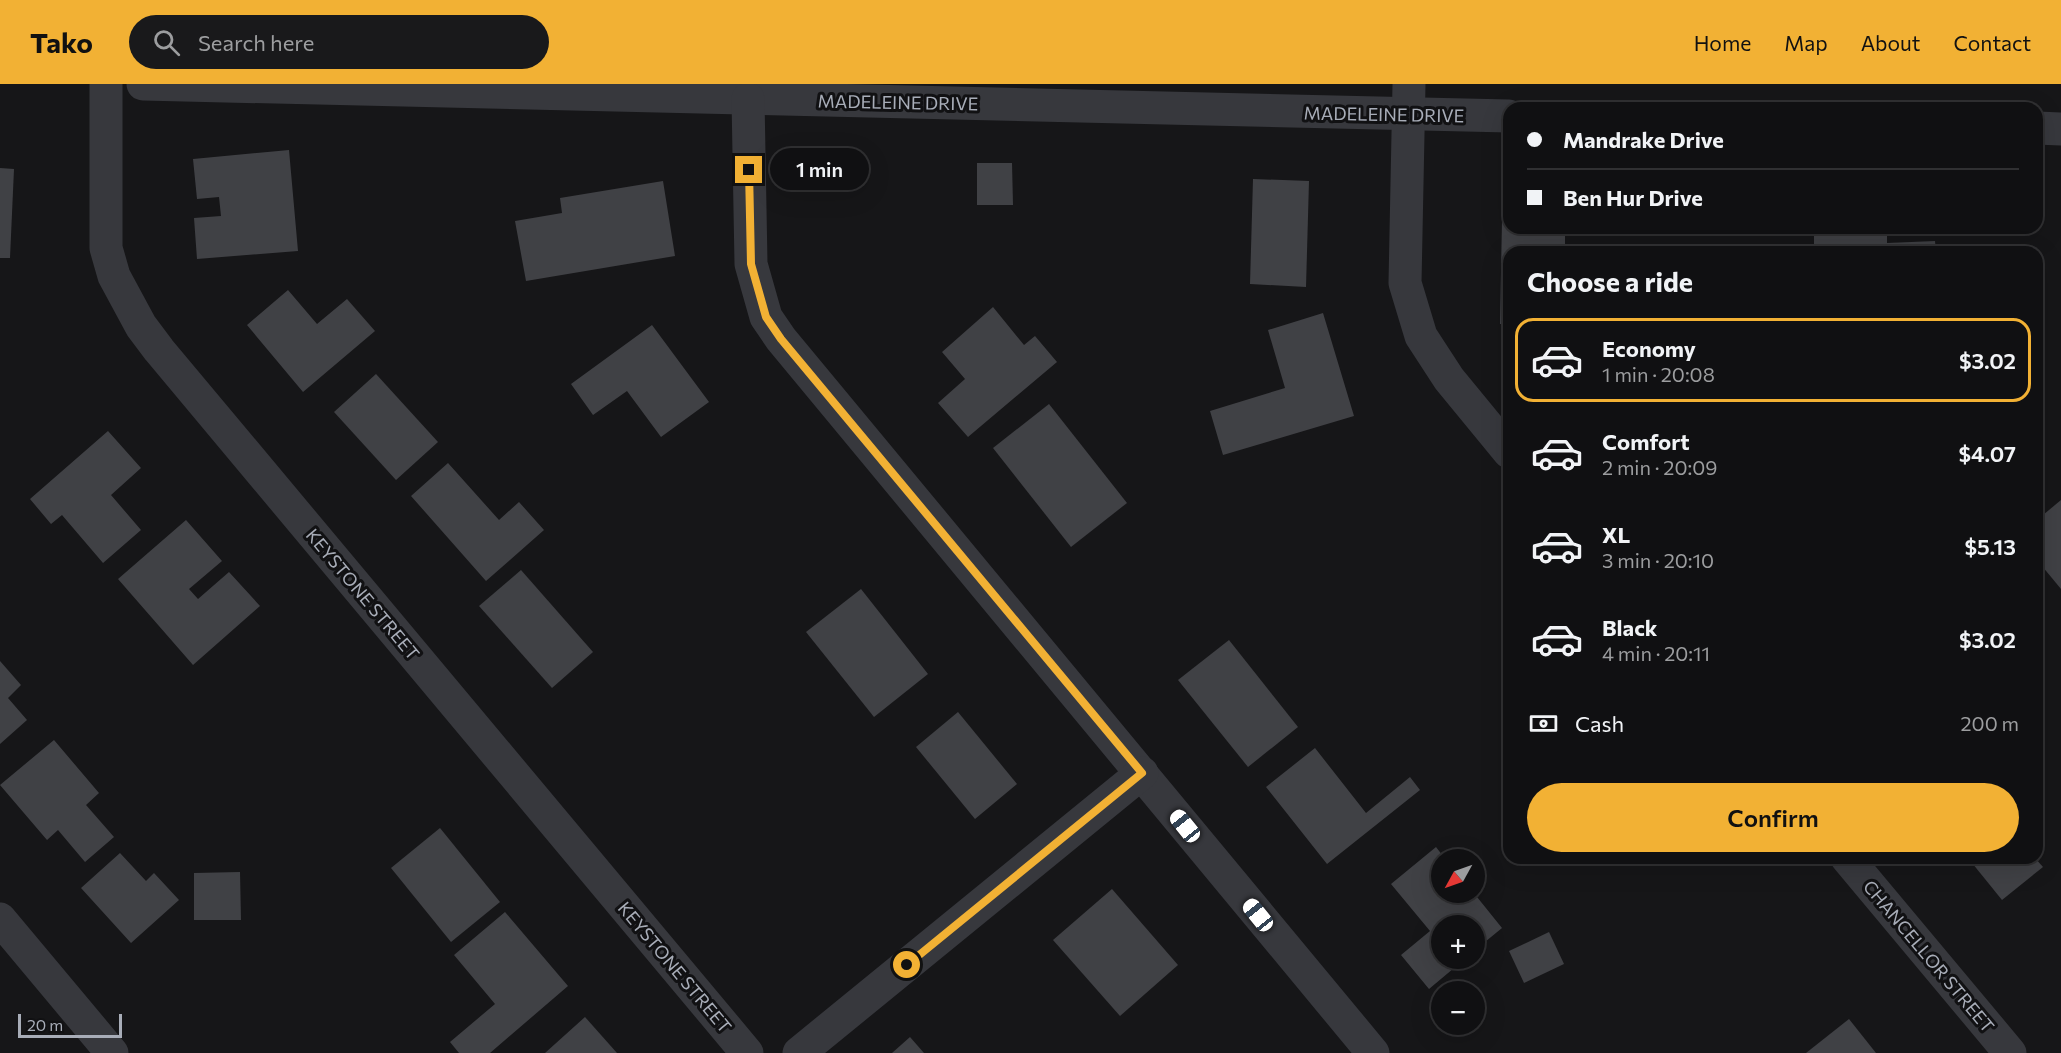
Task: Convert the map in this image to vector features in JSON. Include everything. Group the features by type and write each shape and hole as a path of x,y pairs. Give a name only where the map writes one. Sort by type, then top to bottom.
{"street":[{"name":"KEYSTONE STREET","path":"106,84 106,248 114,276 141,326 747,1053"},
{"name":"MADELEINE DRIVE","path":"143,84 748,99 1409,99 1503,115"},
{"path":"748,99 751,264 766,317 781,339 1373,1053"},
{"path":"1409,99 1405,283 1421,336 1449,380 1503,445"},
{"path":"2043,128 2061,129"},
{"path":"799,1053 1142,773"},
{"name":"CHANCELLOR STREET","path":"1852,864 2010,1053"},
{"path":"0,919 112,1053"}],"building":[{"path":"289,150 298,251 197,259 194,218 221,216 219,197 197,199 193,159"},
{"path":"977,163 1012,163 1013,205 977,205"},
{"path":"0,168 14,169 10,258 0,258"},
{"path":"1253,179 1309,181 1306,287 1250,284"},
{"path":"663,181 675,256 526,281 515,221 562,213 560,198"},
{"path":"1502,220 1503,234 1565,234 1565,246 1503,246 1503,324 1500,324"},
{"path":"1814,234 1887,234 1887,243 1935,241 1935,246 1814,246"},
{"path":"288,290 317,324 347,299 375,331 303,392 247,325"},
{"path":"993,307 1024,345 1035,336 1057,362 968,437 938,403 965,379 942,352"},
{"path":"1323,313 1354,416 1223,455 1210,411 1285,388 1268,330"},
{"path":"652,325 709,402 661,437 627,391 593,415 571,384"},
{"path":"376,374 438,442 396,480 334,412"},
{"path":"1049,404 1127,503 1071,547 993,448"},
{"path":"108,431 141,468 111,495 141,530 103,563 62,515 51,524 30,499"},
{"path":"448,463 499,520 519,502 544,530 486,581 411,496"},
{"path":"2061,500 2061,589 2043,567 2043,515"},
{"path":"186,520 222,561 189,589 198,599 229,572 260,606 193,665 118,579"},
{"path":"521,570 593,652 552,688 479,606"},
{"path":"861,589 928,674 874,717 806,632"},
{"path":"1229,640 1298,727 1248,767 1178,680"},
{"path":"0,661 21,685 8,698 27,720 0,744"},
{"path":"958,712 1017,784 975,819 916,747"},
{"path":"54,740 99,793 86,805 114,837 85,862 58,830 47,840 0,785"},
{"path":"1315,748 1366,813 1410,777 1420,790 1327,864 1266,787"},
{"path":"440,828 500,902 451,942 391,868"},
{"path":"1431,851 1431,903 1482,903 1502,928 1485,942 1485,915 1431,915 1431,969 1453,969 1439,981 1431,981 1429,989 1401,955 1430,931 1391,884"},
{"path":"120,853 146,881 154,873 179,900 131,943 81,888"},
{"path":"1973,864 2040,864 2043,867 2002,900"},
{"path":"240,872 241,920 194,920 194,873"},
{"path":"1112,889 1178,965 1120,1016 1053,940"},
{"path":"505,912 568,986 490,1053 459,1053 450,1042 495,1004 454,955"},
{"path":"1549,932 1564,964 1524,983 1509,951"},
{"path":"585,1017 617,1053 545,1053"},
{"path":"1849,1019 1876,1053 1806,1053"},
{"path":"910,1037 924,1053 892,1053"}],"route":[{"path":"749,170 751,264 766,317 781,339 1142,773 907,965"}]}
